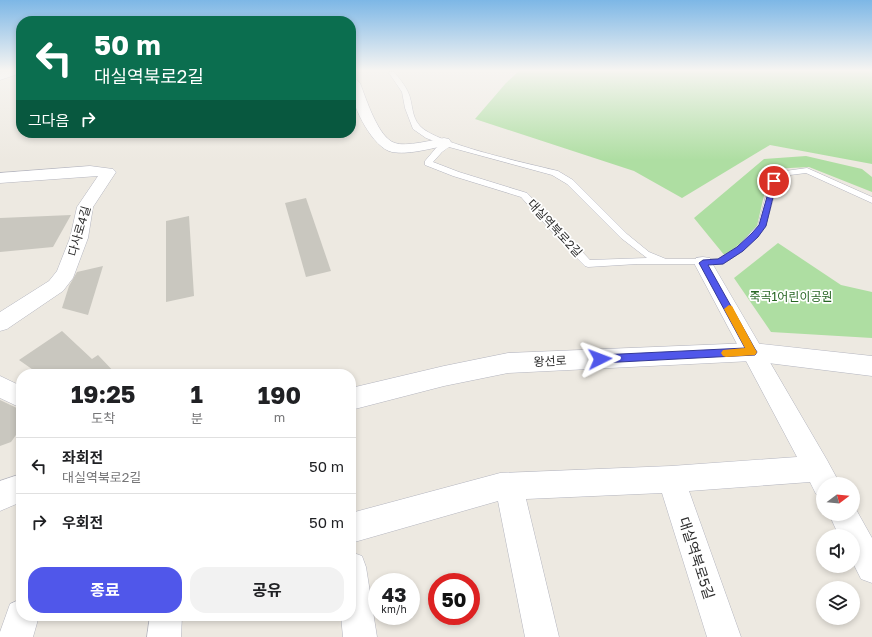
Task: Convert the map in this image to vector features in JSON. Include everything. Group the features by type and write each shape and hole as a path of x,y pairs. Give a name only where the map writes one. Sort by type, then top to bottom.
{"main road":[{"name":"왕선로","path":"356,399 444,376 508,363 752,352 872,366"},
{"path":"0,496 16,490"},
{"path":"16,637 21,621"}],"street":[{"path":"361,101 368,119 384,142 394,148 446,143"},
{"name":"다사로4길","path":"0,178 90,171 108,172 85,207 79,238 66,273 56,286 0,323"},
{"path":"703,263 822,477"},
{"path":"0,386 16,395"},
{"path":"356,527 500,487 509,488 671,479 816,477"},
{"name":"대실역북로5길","path":"671,479 724,637"},
{"path":"509,488 542,637"},
{"path":"847,521 872,568"},
{"path":"356,606 360,637"},
{"path":"164,637 166,621"}],"lane":[{"name":"대실역북로2길","path":"407,101 416,127 428,136 446,143 555,173 570,182 624,236 646,254 665,262"},
{"name":"대실역북로2길","path":"446,143 428,163 456,174 524,195 565,241 588,264 637,261 703,263 720,262 740,249 762,226 774,181 788,173 807,170 872,200"}],"green space":[{"path":"491,101 872,101 872,164 770,145 682,198 634,171 475,119"},
{"path":"806,156 862,169 872,177 872,192 809,167 771,169 756,230 725,256 694,218 764,159"},
{"name":"죽곡1어린이공원","path":"778,243 841,285 872,292 872,338 771,332 734,278"}],"building":[{"path":"306,198 331,271 306,277 285,203"},
{"path":"71,215 53,247 0,252 0,218"},
{"path":"189,216 194,296 166,302 166,221"},
{"path":"103,266 88,315 62,308 69,286 77,272"},
{"path":"62,331 92,359 98,355 111,369 32,369 19,360"},
{"path":"0,400 16,408 16,435 11,442 0,446"}],"slow traffic":[{"path":"726,353 752,352 729,309"}],"route":[{"path":"600,359 752,352 703,263 720,262 740,249 755,235 762,226 774,181"}]}
